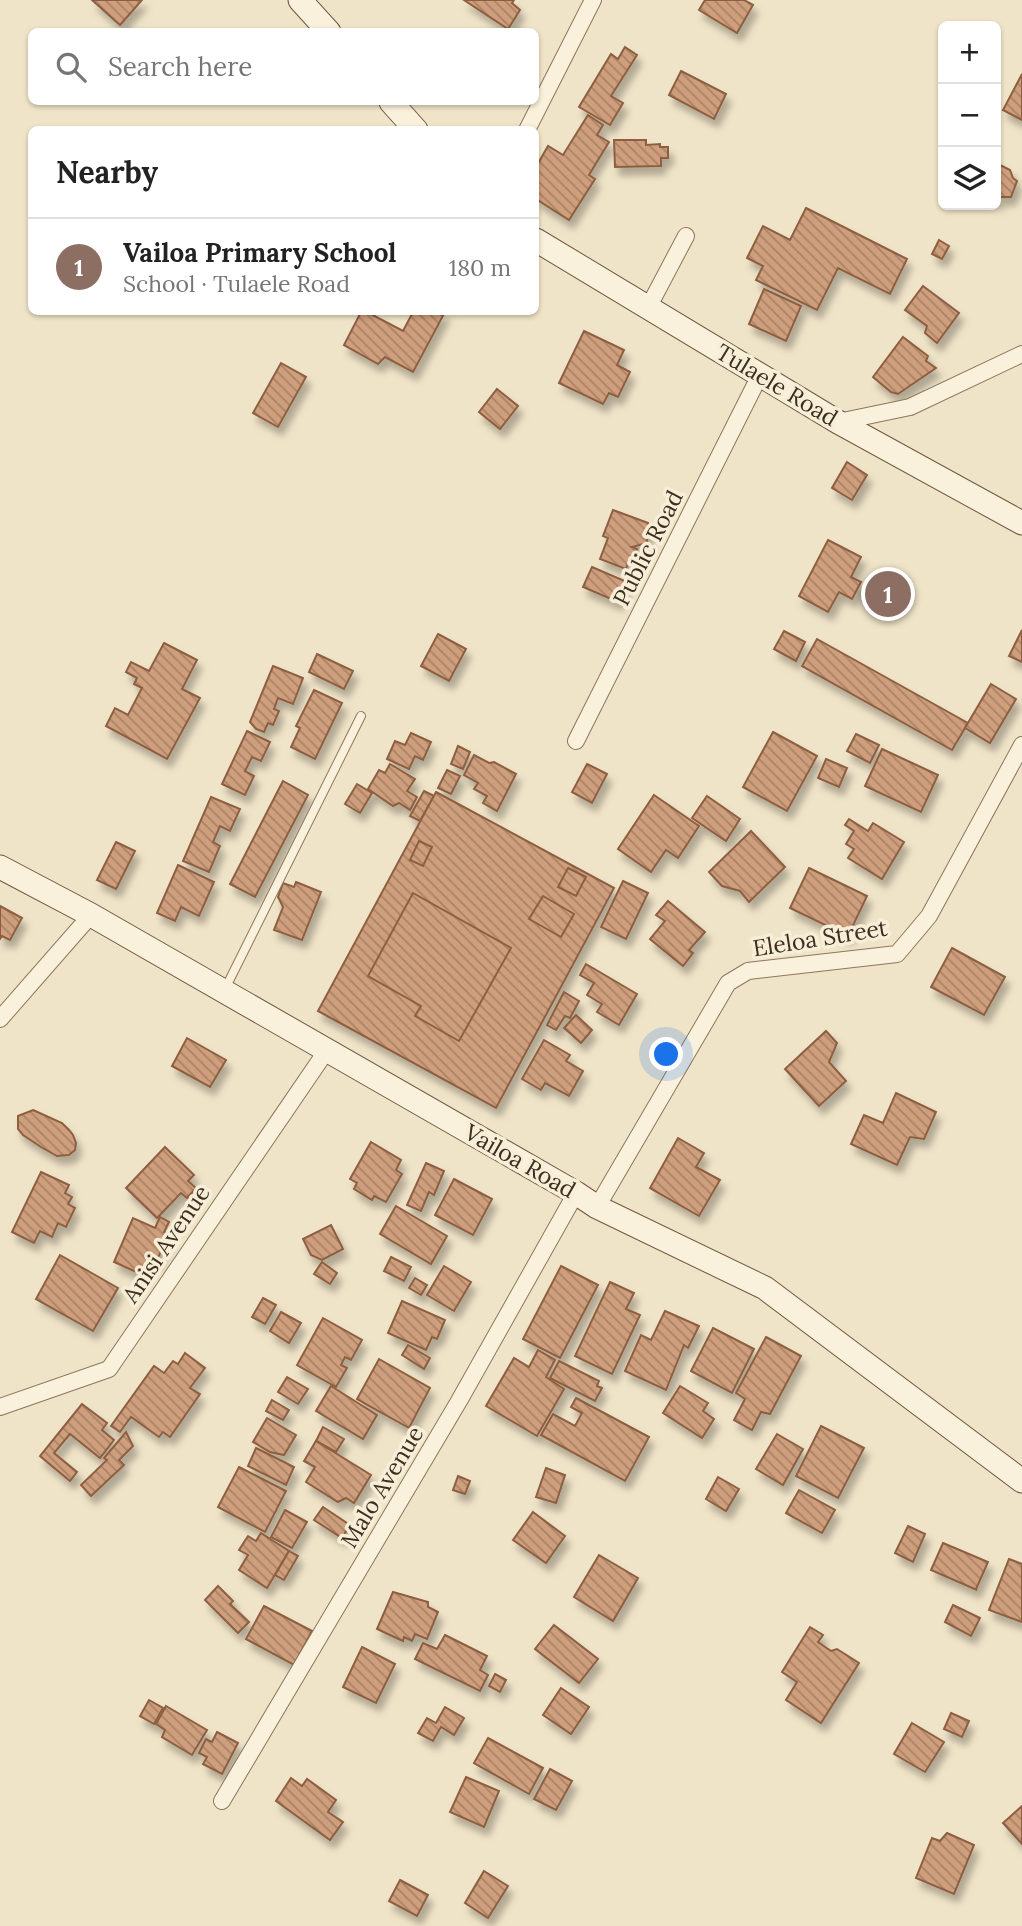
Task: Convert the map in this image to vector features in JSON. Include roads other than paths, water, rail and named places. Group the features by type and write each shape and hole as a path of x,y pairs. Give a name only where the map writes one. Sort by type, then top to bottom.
{"main road":[{"path":"300,0 324,28"},
{"path":"394,105 412,126"},
{"name":"Tulaele Road","path":"539,242 838,422 1022,523"},
{"name":"Vailoa Road","path":"0,867 92,915 597,1207 765,1288 1022,1481"}],"street":[{"path":"529,126 593,0"},
{"path":"648,308 686,236"},
{"path":"838,422 910,407 1022,354"},
{"name":"Public Road","path":"576,741 760,375"},
{"name":"Eleloa Street","path":"597,1207 728,983 748,971 897,954 929,916 1022,745"},
{"path":"0,1019 92,915"},
{"name":"Anisi Avenue","path":"0,1407 108,1369 327,1050"},
{"name":"Malo Avenue","path":"222,1801 453,1412 576,1193"}],"lane":[{"path":"224,992 361,716"}],"place":[{"name":"Vailoa Primary School","path":"888,594"}]}
